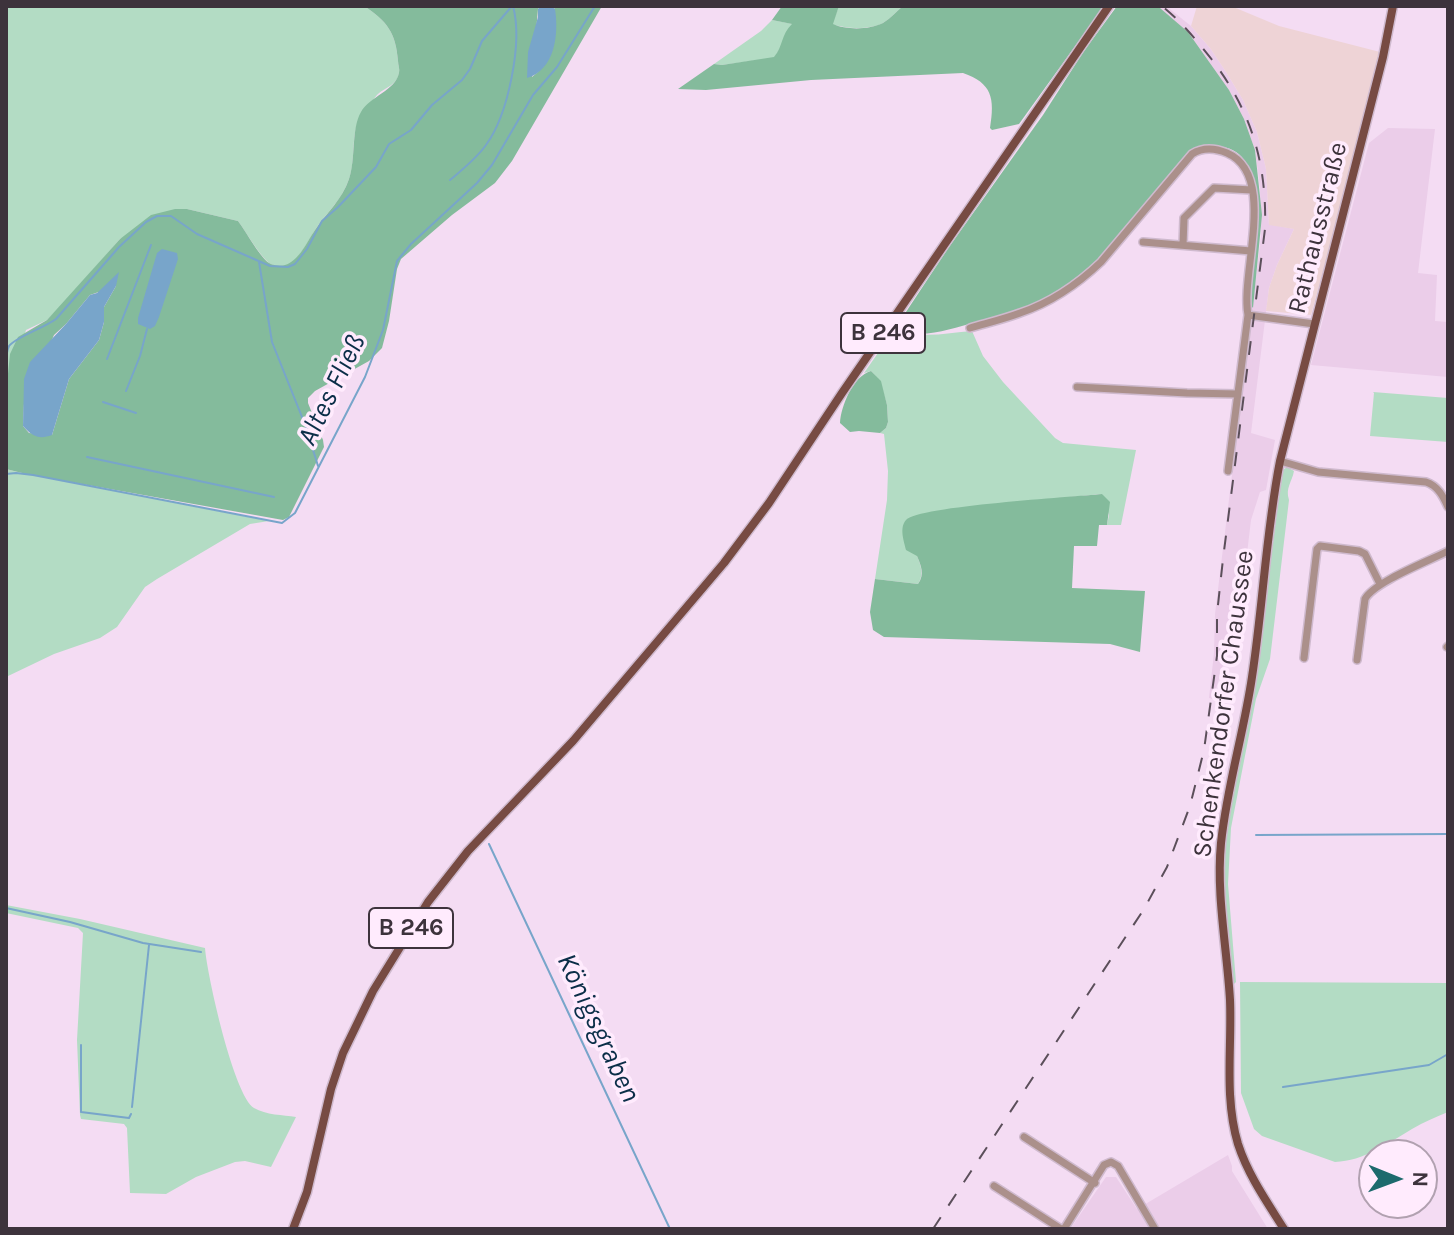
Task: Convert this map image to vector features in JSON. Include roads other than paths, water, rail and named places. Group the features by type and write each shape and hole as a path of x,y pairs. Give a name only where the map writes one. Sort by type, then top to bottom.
{"main road":[{"name":"Rathausstraße","path":"1280,461 1381,65 1393,6"},
{"name":"B 246","path":"293,1229 311,1179 331,1089 343,1053 373,991 405,936 468,851 548,768 724,563 769,503 1108,8"},
{"name":"Schenkendorfer Chaussee","path":"1280,461 1251,687 1224,818 1220,876 1229,985 1233,1121 1247,1165 1284,1229"}],"street":[{"path":"970,328 1022,313 1090,273 1178,169 1199,149 1214,149 1236,158 1245,168 1252,190 1253,211 1246,298 1248,315 1228,471"},
{"path":"1183,245 1184,218 1214,188 1252,190"},
{"path":"1143,242 1251,251"},
{"path":"1248,315 1314,324"},
{"path":"1077,387 1238,394"},
{"path":"1280,461 1318,472 1426,482 1433,484 1448,507"},
{"path":"1304,658 1317,549 1320,546 1365,554 1380,584"},
{"path":"1357,660 1367,594 1380,584 1448,551"},
{"path":"1024,1137 1095,1183"},
{"path":"994,1186 1062,1229 1104,1165 1111,1162 1118,1166 1155,1229"}],"water":[{"path":"541,6 555,9 555,40 544,67 527,78 528,52"},
{"path":"162,249 177,253 178,259 159,317 150,329 138,324 138,318 157,253"},
{"path":"119,272 116,286 104,307 99,340 69,379 52,435 33,435 23,426 24,379 30,362 90,295 97,293"}],"waterway":[{"path":"6,366 9,346 56,319 119,247 157,216 171,216 197,234 270,266 288,267 295,264 322,221 376,167 389,144 411,130 432,105 462,80 482,41 512,6"},
{"path":"450,180 482,150 501,116 515,58 516,21 513,6"},
{"name":"Altes Fließ","path":"6,474 33,475 282,523 295,513 365,377 383,330 397,261 492,165 533,95 557,67 595,6"},
{"path":"107,359 151,245"},
{"path":"259,262 272,342 318,466"},
{"path":"126,391 147,329"},
{"path":"103,402 136,413"},
{"path":"87,457 274,497"},
{"path":"1256,835 1448,834"},
{"name":"Königsgraben","path":"489,844 670,1229"},
{"path":"6,908 143,943 201,952"},
{"path":"132,1107 149,945"},
{"path":"81,1045 81,1112 129,1118 131,1114"},
{"path":"1283,1087 1429,1065 1448,1054"}],"railway":[{"path":"933,1229 1144,909 1167,867 1190,806 1204,750 1217,656 1217,614 1223,559 1265,229 1265,205 1260,161 1238,100 1207,54 1162,6"}]}
